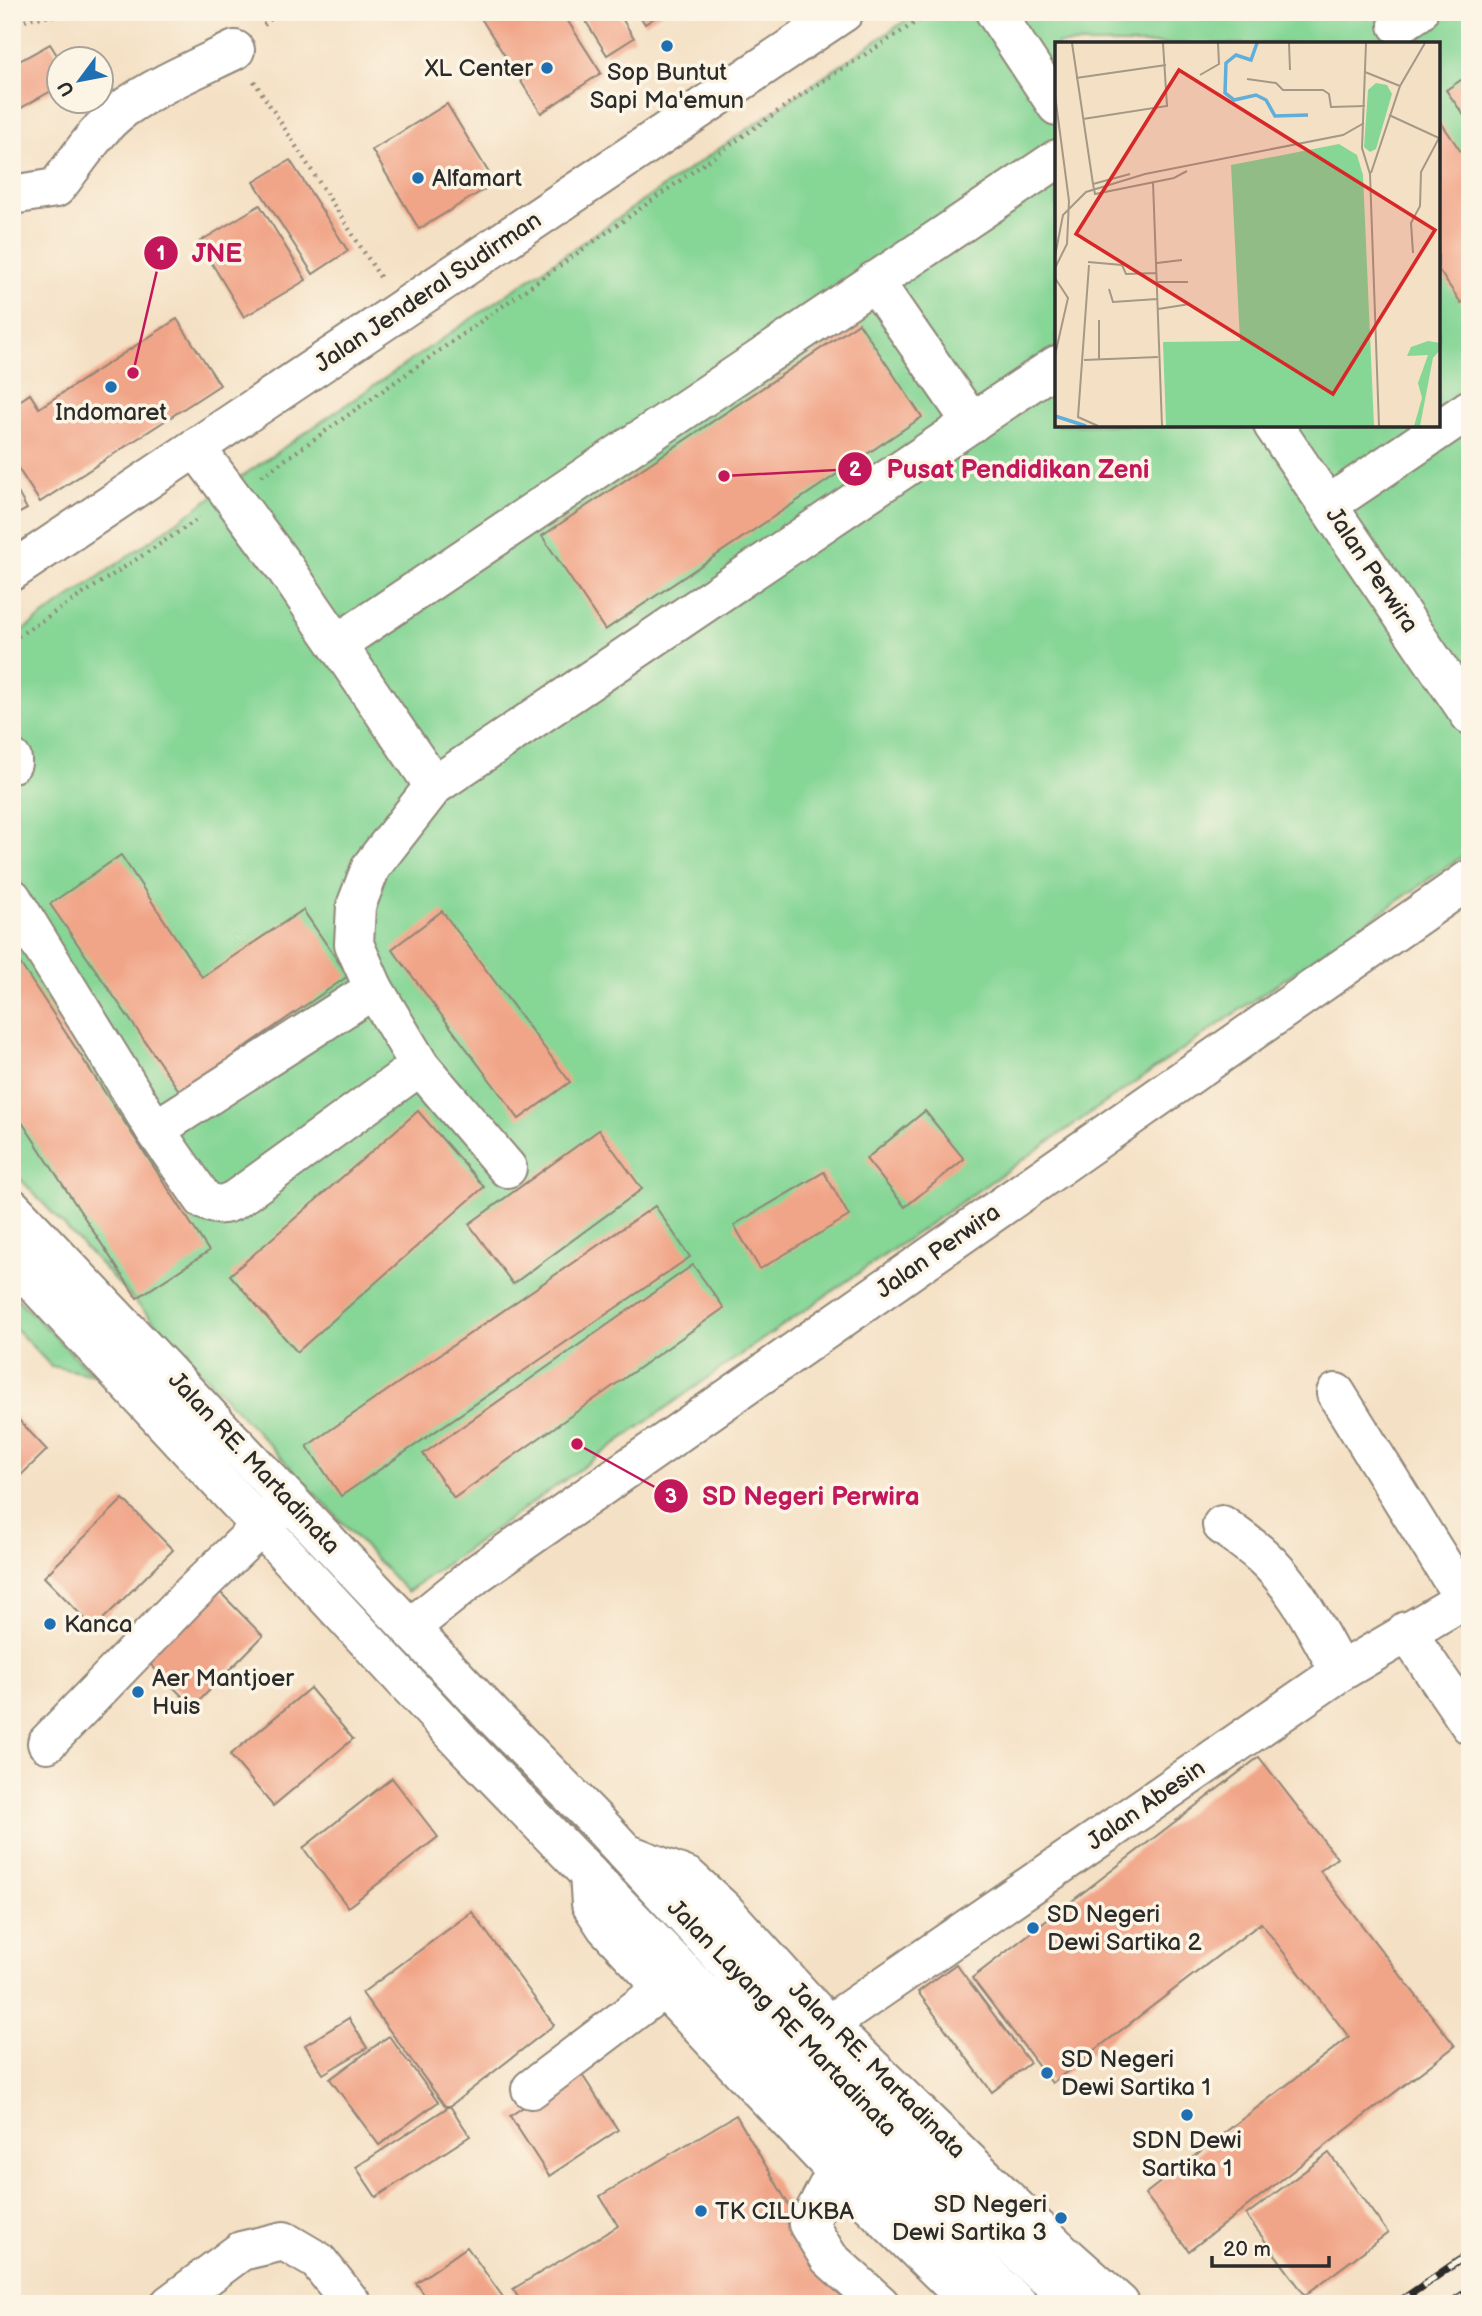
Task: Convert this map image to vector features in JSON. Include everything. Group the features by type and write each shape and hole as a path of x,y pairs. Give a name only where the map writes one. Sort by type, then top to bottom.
{"main road":[{"name":"Jalan Jenderal Sudirman","path":"12,571 844,12"},
{"path":"995,12 1055,103"},
{"path":"12,195 55,188 103,128 123,109 177,78 235,50"},
{"path":"337,644 1055,160"},
{"path":"874,281 972,423"},
{"path":"507,1168 420,1066 374,989 354,944 356,906 371,867 434,786 1055,366"},
{"path":"1328,506 1470,409"},
{"name":"Jalan Perwira","path":"1274,427 1470,716"},
{"path":"196,448 285,568 434,786"},
{"name":"Jalan Perwira","path":"378,1653 489,1565 1470,879"},
{"path":"12,898 155,1130 204,1200 215,1205 224,1205 247,1191 420,1066"},
{"path":"155,1130 374,989"},
{"name":"Jalan RE. Martadinata","path":"12,1208 496,1719"},
{"name":"Jalan RE. Martadinata","path":"12,1259 467,1748"},
{"path":"1335,1393 1467,1598"},
{"path":"47,1743 187,1598 289,1499"},
{"path":"1222,1525 1262,1555 1290,1586 1340,1672"},
{"name":"Jalan Abesin","path":"830,2027 856,2005 1340,1672 1406,1631 1467,1598"},
{"path":"1406,1631 1470,1725"},
{"name":"Jalan Layang RE Martadinata","path":"496,1719 626,1853 828,2097 1018,2304"},
{"name":"Jalan Layang RE Martadinata","path":"467,1748 589,1874 828,2097 1079,2304"},
{"name":"Jalan RE. Martadinata","path":"626,1853 688,1877 724,1910 830,2027 1063,2253 1120,2304"},
{"path":"589,1874 591,1904 606,1927 836,2171 972,2304"},
{"path":"531,2090 663,1989"},
{"path":"836,2171 808,2224 829,2259 880,2304"},
{"path":"170,2304 241,2251 284,2241 318,2262 352,2304"}],"path":[{"path":"12,26 32,18 53,16 57,12"},
{"path":"12,640 233,497 801,95 932,12"},
{"path":"288,136 402,310"}],"green space":[{"path":"918,12 1470,12 1470,851 750,1348 407,1592 12,1170 12,638 219,492"},
{"path":"12,1293 93,1375 51,1366 12,1325"}],"building":[{"path":"477,12 562,12 601,73 541,113"},
{"path":"580,12 618,12 634,38 607,55"},
{"path":"637,12 663,12 645,24"},
{"path":"46,46 46,94 12,113 12,65"},
{"path":"1470,74 1470,124 1446,90"},
{"path":"447,104 495,183 419,229 372,150"},
{"path":"1440,121 1470,165 1470,297 1461,303 1440,272"},
{"path":"290,160 348,251 313,274 254,182"},
{"path":"260,205 306,280 244,317 199,242"},
{"path":"177,319 220,385 40,502 12,459 12,406 30,394 39,408"},
{"path":"859,323 922,417 605,630 542,536"},
{"path":"12,482 27,509 12,517"},
{"path":"121,855 202,977 303,910 348,976 180,1092 50,904"},
{"path":"442,911 570,1082 519,1119 392,949"},
{"path":"12,951 209,1251 137,1298 12,1107"},
{"path":"418,1111 484,1187 297,1352 230,1275"},
{"path":"925,1111 964,1159 905,1207 866,1159"},
{"path":"599,1130 642,1189 513,1284 469,1224"},
{"path":"824,1172 849,1216 760,1269 734,1225"},
{"path":"655,1206 690,1257 341,1496 307,1446"},
{"path":"693,1265 724,1308 454,1498 423,1454"},
{"path":"12,1413 47,1450 12,1484"},
{"path":"123,1499 173,1550 94,1628 44,1577"},
{"path":"211,1583 263,1636 193,1707 140,1654"},
{"path":"310,1688 353,1739 273,1806 230,1755"},
{"path":"1259,1757 1337,1858 1320,1871 1455,2046 1189,2251 1145,2194 1349,2037 1261,1923 1052,2083 972,1978"},
{"path":"392,1778 438,1837 348,1907 303,1848"},
{"path":"472,1912 554,2025 450,2106 445,2106 362,1993"},
{"path":"956,1964 1030,2063 992,2092 918,1992"},
{"path":"349,2018 367,2048 323,2074 305,2045"},
{"path":"389,2036 438,2102 379,2145 330,2079"},
{"path":"579,2070 618,2130 549,2176 510,2116"},
{"path":"450,2106 470,2136 376,2197 356,2167"},
{"name":"TK CILUKBA","path":"736,2115 847,2304 522,2304 513,2289 618,2226 600,2196"},
{"path":"1329,2153 1388,2233 1305,2295 1246,2215"},
{"path":"467,2247 508,2304 431,2304 416,2283"}],"railway":[{"path":"1396,2304 1470,2253"},
{"path":"1449,2304 1470,2290"}],"place":[{"name":"Sop Buntut Sapi Ma'emun","path":"667,46"},
{"name":"XL Center","path":"547,68"},
{"name":"Alfamart","path":"418,178"},
{"name":"JNE","path":"133,373"},
{"name":"Indomaret","path":"111,387"},
{"name":"Pusat Pendidikan Zeni","path":"724,476"},
{"name":"SD Negeri Perwira","path":"577,1444"},
{"name":"Kanca","path":"50,1624"},
{"name":"Aer Mantjoer Huis","path":"138,1692"},
{"name":"SD Negeri Dewi Sartika 2","path":"1033,1928"},
{"name":"SD Negeri Dewi Sartika 1","path":"1047,2073"},
{"name":"SDN Dewi Sartika 1","path":"1187,2115"},
{"name":"TK CILUKBA","path":"701,2211"},
{"name":"SD Negeri Dewi Sartika 3","path":"1061,2218"}]}
